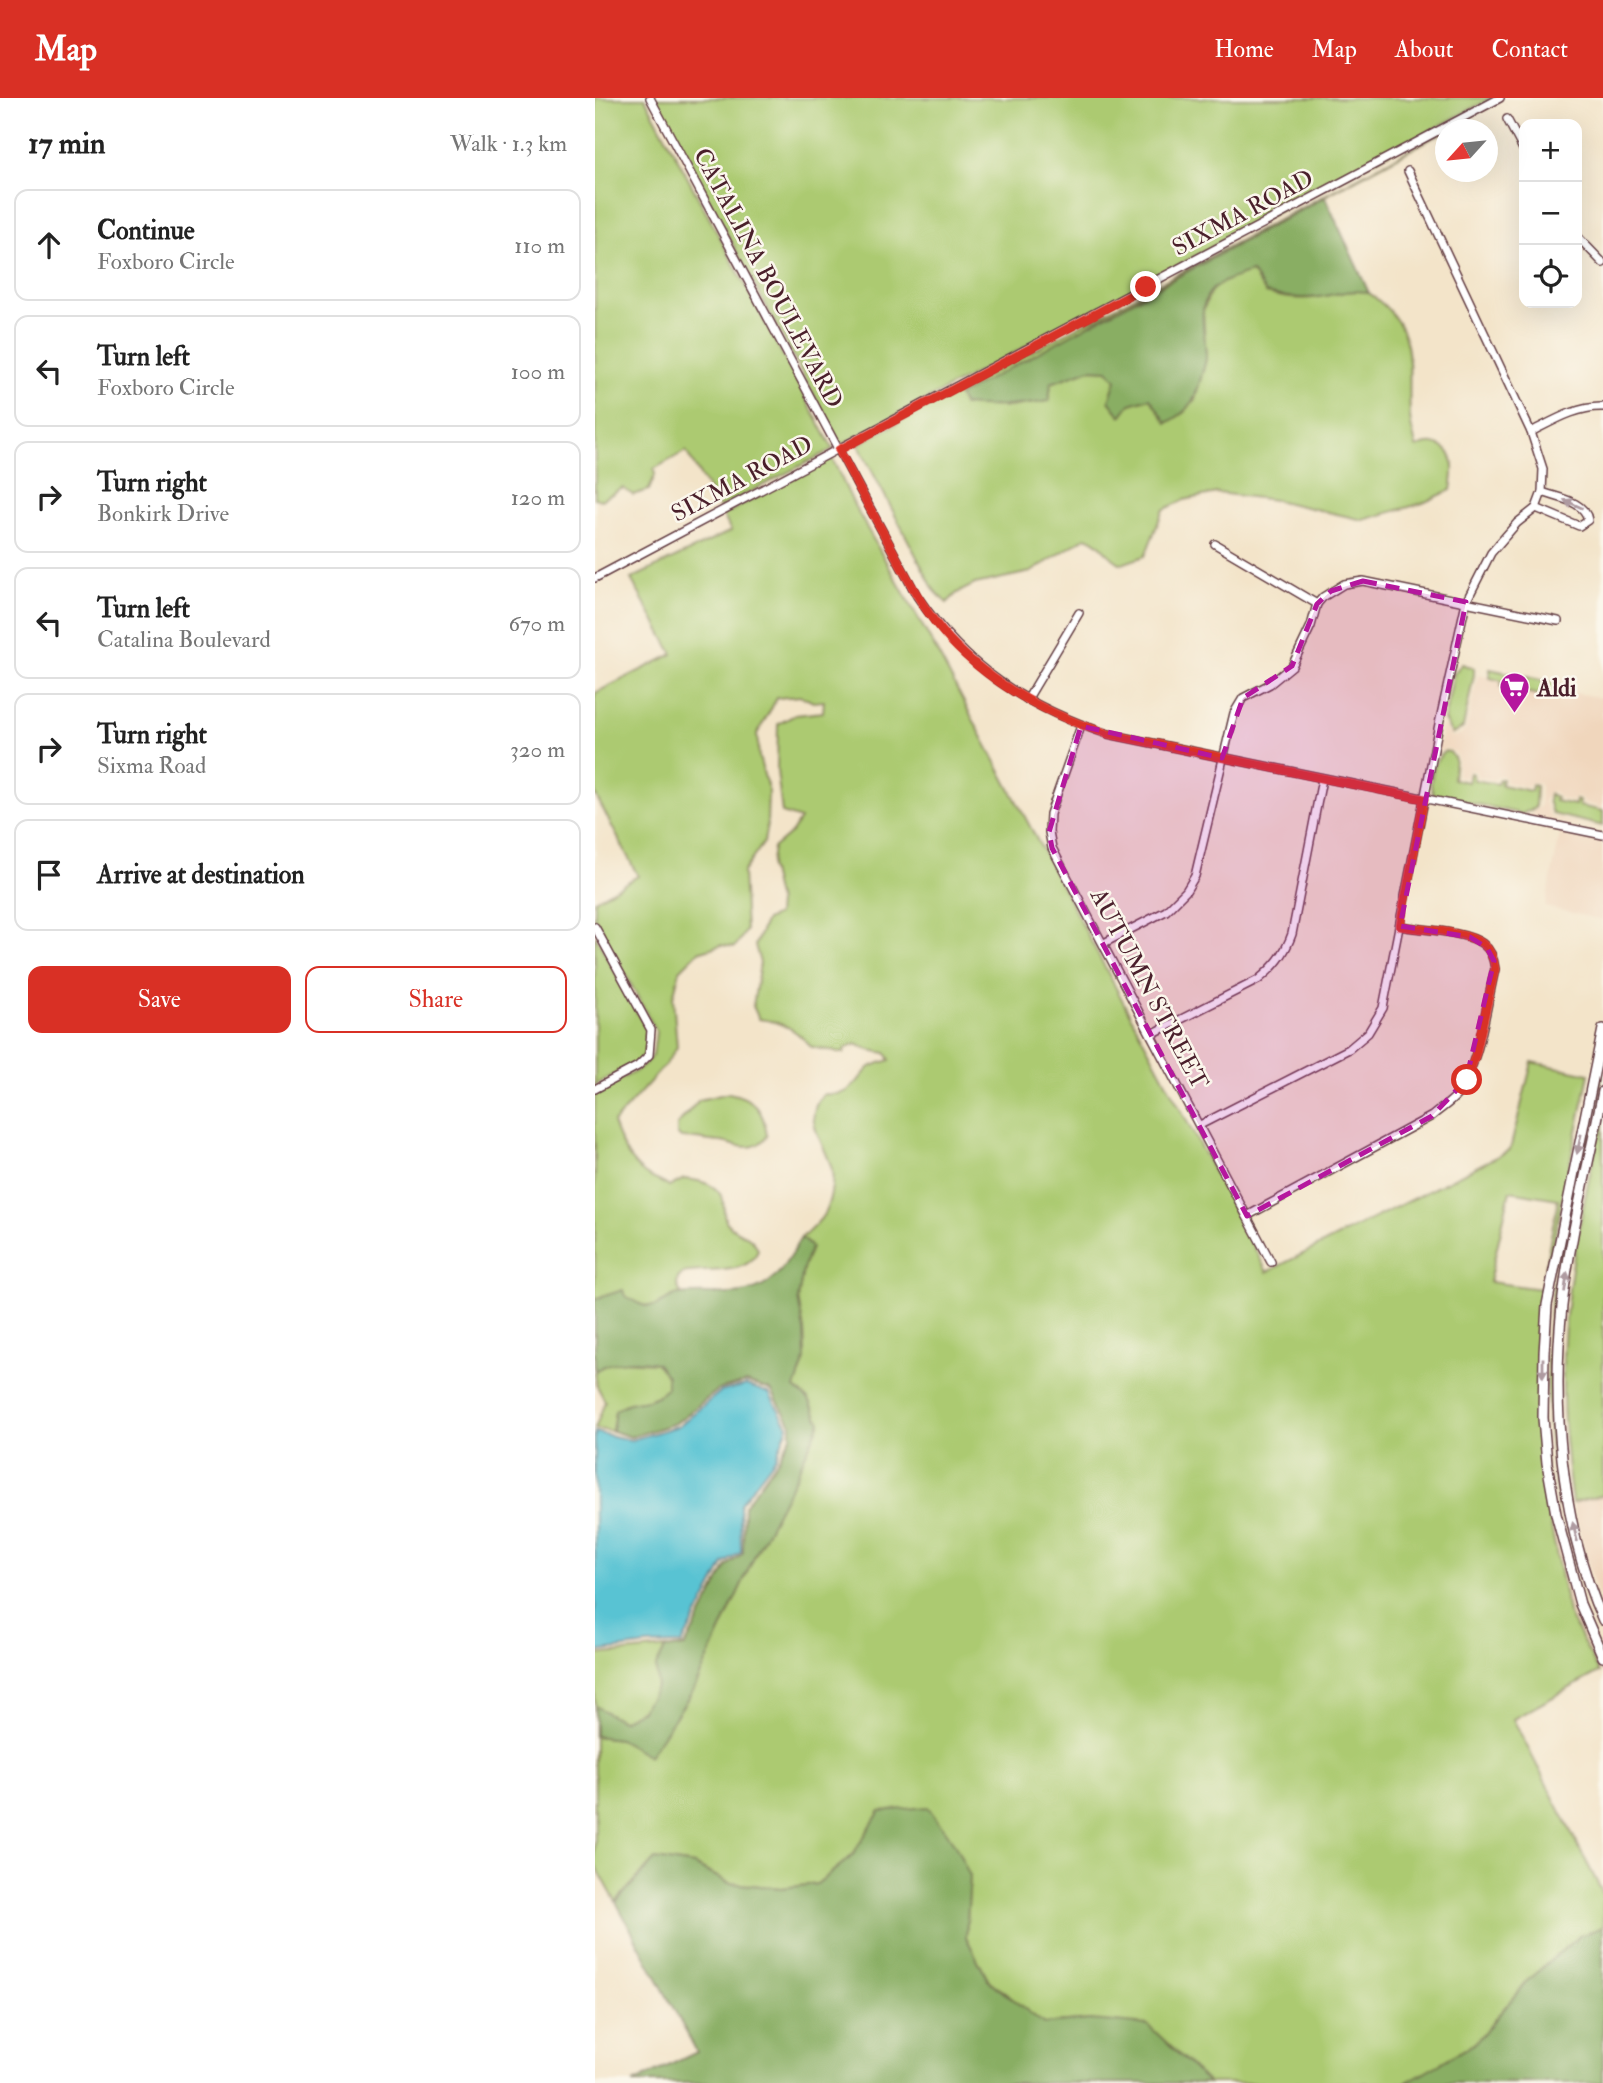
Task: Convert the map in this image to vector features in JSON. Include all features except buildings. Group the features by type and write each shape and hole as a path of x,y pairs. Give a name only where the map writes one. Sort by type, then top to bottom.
{"main road":[{"path":"1602,1654 1580,1604 1556,1514 1547,1462 1543,1353 1549,1295 1603,1029"},
{"path":"1603,1091 1563,1306 1559,1350 1559,1416 1569,1510 1586,1577 1603,1620"}],"street":[{"name":"CATALINA BOULEVARD","path":"650,98 917,596 934,621 975,664 1027,700 1060,718 1108,734 1603,835"},
{"name":"SIXMA ROAD","path":"595,578 1500,98"},
{"path":"1507,119 1519,142"},
{"path":"1199,1125 1349,1049 1368,1033 1383,1008 1460,621 1479,573 1491,553 1517,523 1536,508 1542,492 1544,479 1541,459 1531,432 1408,171"},
{"path":"1582,241 1603,263"},
{"path":"1531,432 1568,414 1603,407"},
{"path":"1536,508 1579,526 1588,520 1580,506 1542,492"},
{"path":"1215,544 1317,604"},
{"path":"1104,943 1166,911 1186,891 1200,862 1234,713 1243,698 1270,684 1291,666 1311,626 1317,604 1331,591 1354,581 1558,621"},
{"path":"1027,700 1079,613"},
{"name":"AUTUMN STREET","path":"1081,726 1050,814 1052,848 1271,1262"},
{"path":"1152,1034 1258,980 1273,967 1287,947 1292,934 1322,779"},
{"path":"595,926 651,1030 649,1055 638,1066 595,1089"},
{"path":"1247,1216 1432,1116 1455,1097 1467,1080 1476,1053 1495,969 1494,961 1487,948 1471,937 1400,926"}],"highlighted area":[{"path":"1363,581 1466,602 1400,926 1470,937 1487,948 1494,961 1466,1080 1432,1116 1247,1216 1052,848 1049,832 1081,726 1222,758 1243,698 1292,666 1317,604 1331,591"}],"shaded area":[{"path":"1478,675 1603,698 1603,808 1583,803 1583,799 1577,797 1572,801 1559,798 1555,792 1549,791 1544,801 1550,817 1603,831 1529,816 1540,806 1541,786 1538,783 1531,783 1528,787 1505,782 1505,777 1500,775 1495,780 1477,777 1476,771 1471,770 1467,772 1466,778 1457,776 1458,759 1455,752 1446,748 1437,753 1443,725 1452,737 1466,729"},
{"path":"1561,830 1603,839 1603,920 1545,907"},
{"path":"1603,1495 1603,1593 1597,1596 1572,1503"},
{"path":"1551,1509 1576,1606 1603,1667 1599,1672 1568,1613 1548,1510"}],"green space":[{"path":"595,98 645,98 833,449 719,508 686,451 654,469 655,475 649,490 633,495 623,488 601,500 595,498"},
{"path":"654,98 1492,98 1453,119 1435,119 1435,128 841,445"},
{"path":"1435,136 1096,320 964,405 1009,407 1049,401 1051,383 1090,369 1108,370 1116,380 1109,401 1121,416 1130,404 1150,398 1167,423 1185,412 1195,399 1206,359 1203,311 1211,290 1231,278 1252,272 1266,293 1279,296 1306,298 1364,291 1371,294 1392,314 1406,340 1410,419 1416,447 1433,444 1447,450 1453,462 1451,490 1423,503 1363,520 1275,500 1217,493 1184,500 1163,510 1145,556 1122,564 1086,537 1031,572 975,584 957,593 947,603 934,590 858,444"},
{"path":"1325,197 1369,293 1349,292 1305,298 1279,296 1266,293 1252,272 1217,286 1204,304 1206,360 1196,393 1186,410 1167,423 1150,398 1130,404 1121,416 1109,401 1116,380 1108,370 1090,369 1051,383 1049,401 975,406 964,405 958,396"},
{"path":"832,458 855,507 934,646 1267,1272 1510,1150 1532,1062 1589,1074 1547,1281 1539,1391 1551,1509 1548,1511 1568,1613 1599,1672 1513,1719 1603,1894 1603,1927 1579,1936 1528,1980 1475,2043 1413,2080 1405,2083 1209,2083 1189,2066 1091,2020 1044,2024 988,1980 966,1937 970,1875 880,1811 852,1856 817,1884 781,1888 729,1883 694,1865 655,1859 616,1902 595,1864 595,1736 619,1739 649,1755 694,1689 755,1555 820,1423 809,1400 795,1388 805,1359 804,1330 798,1300 803,1269 811,1247 801,1238 824,1214 830,1199 832,1181 832,1170 816,1131 814,1113 824,1094 846,1091 855,1085 869,1068 890,1060 886,1053 856,1044 846,1048 843,1053 811,1047 788,1027 759,1019 753,1006 760,963 755,945 766,920 777,915 778,902 770,867 773,848 792,832 800,819 782,813 777,771 778,724 795,715 823,712 824,701 813,702 801,696 777,698 757,734 759,757 768,789 767,824 764,842 743,872 746,931 735,947 721,945 698,952 680,970 673,997 677,1047 666,1064 613,1123 629,1157 647,1175 669,1187 684,1179 701,1182 716,1189 722,1198 724,1215 729,1225 753,1241 758,1250 753,1259 736,1268 684,1273 678,1278 677,1285 681,1294 655,1306 641,1305 613,1295 595,1299 595,1093 640,1069 653,1055 656,1031 595,918 595,900 638,876 595,794 595,693 673,654 631,579 731,531 723,515","holes":["1510,1191 1558,1199 1541,1289 1489,1282"]},
{"path":"1462,664 1474,668 1474,675 1463,728 1452,734 1444,720 1454,673"},
{"path":"1490,669 1558,684 1561,689 1558,699 1501,687 1502,681 1490,678"},
{"path":"1445,751 1450,752 1455,759 1453,779 1468,782 1470,773 1473,774 1474,780 1497,784 1499,779 1502,779 1501,785 1531,791 1532,785 1536,786 1535,808 1522,814 1434,795 1431,784 1433,772"},
{"path":"1549,794 1556,797 1555,801 1575,805 1576,800 1579,801 1579,806 1603,811 1603,826 1552,814"},
{"path":"595,935 647,1031 645,1053 636,1063 595,1085"},
{"path":"1597,1075 1602,1076 1574,1213 1558,1316 1554,1370 1555,1409 1564,1506 1559,1507 1548,1406 1547,1356 1551,1305 1560,1248"},
{"path":"729,1093 745,1098 757,1107 767,1136 762,1142 745,1147 681,1138 677,1134 677,1125 699,1100"},
{"path":"1603,1112 1603,1495 1572,1503 1563,1405 1563,1355 1574,1257"},
{"path":"801,1238 811,1247 803,1269 798,1299 804,1330 805,1359 795,1388 809,1400 820,1422 694,1689 649,1756 619,1739 595,1736 595,1706 622,1721 640,1711 651,1697 657,1686 656,1666 665,1649 685,1646 727,1566 743,1553 744,1506 779,1458 791,1436 791,1424 771,1390 746,1382 718,1390 676,1423 631,1437 612,1431 615,1411 628,1403 647,1400 660,1394 667,1388 667,1376 656,1363 640,1361 617,1362 595,1371 595,1299 623,1290 625,1296 639,1304 651,1306 679,1295 748,1292 774,1278"},
{"path":"621,1361 656,1363 667,1375 667,1388 653,1398 628,1403 615,1411 612,1431 595,1429 605,1401 597,1386 595,1371 605,1364"},
{"path":"666,1648 659,1663 655,1691 644,1707 622,1721 595,1706 595,1655"},
{"path":"928,1807 955,1845 970,1876 966,1937 988,1980 1044,2024 1091,2020 1148,2025 1209,2083 633,2083 697,2052 616,1902 655,1859 694,1865 729,1883 781,1888 817,1884 852,1856 880,1811"},
{"path":"1603,1927 1603,2083 1405,2083 1475,2043 1528,1980 1579,1936"}],"water":[{"path":"746,1385 769,1393 788,1426 776,1457 740,1504 741,1552 724,1564 682,1644 647,1645 595,1652 595,1432 631,1440 678,1426 720,1392"}],"place":[{"name":"Aldi","path":"1514,715"}],"route":[{"path":"1146,287 839,450 917,596 934,621 975,664 1027,700 1060,718 1108,734 1424,799 1400,926 1471,937 1487,948 1494,961 1495,969 1476,1053 1467,1080"}]}
